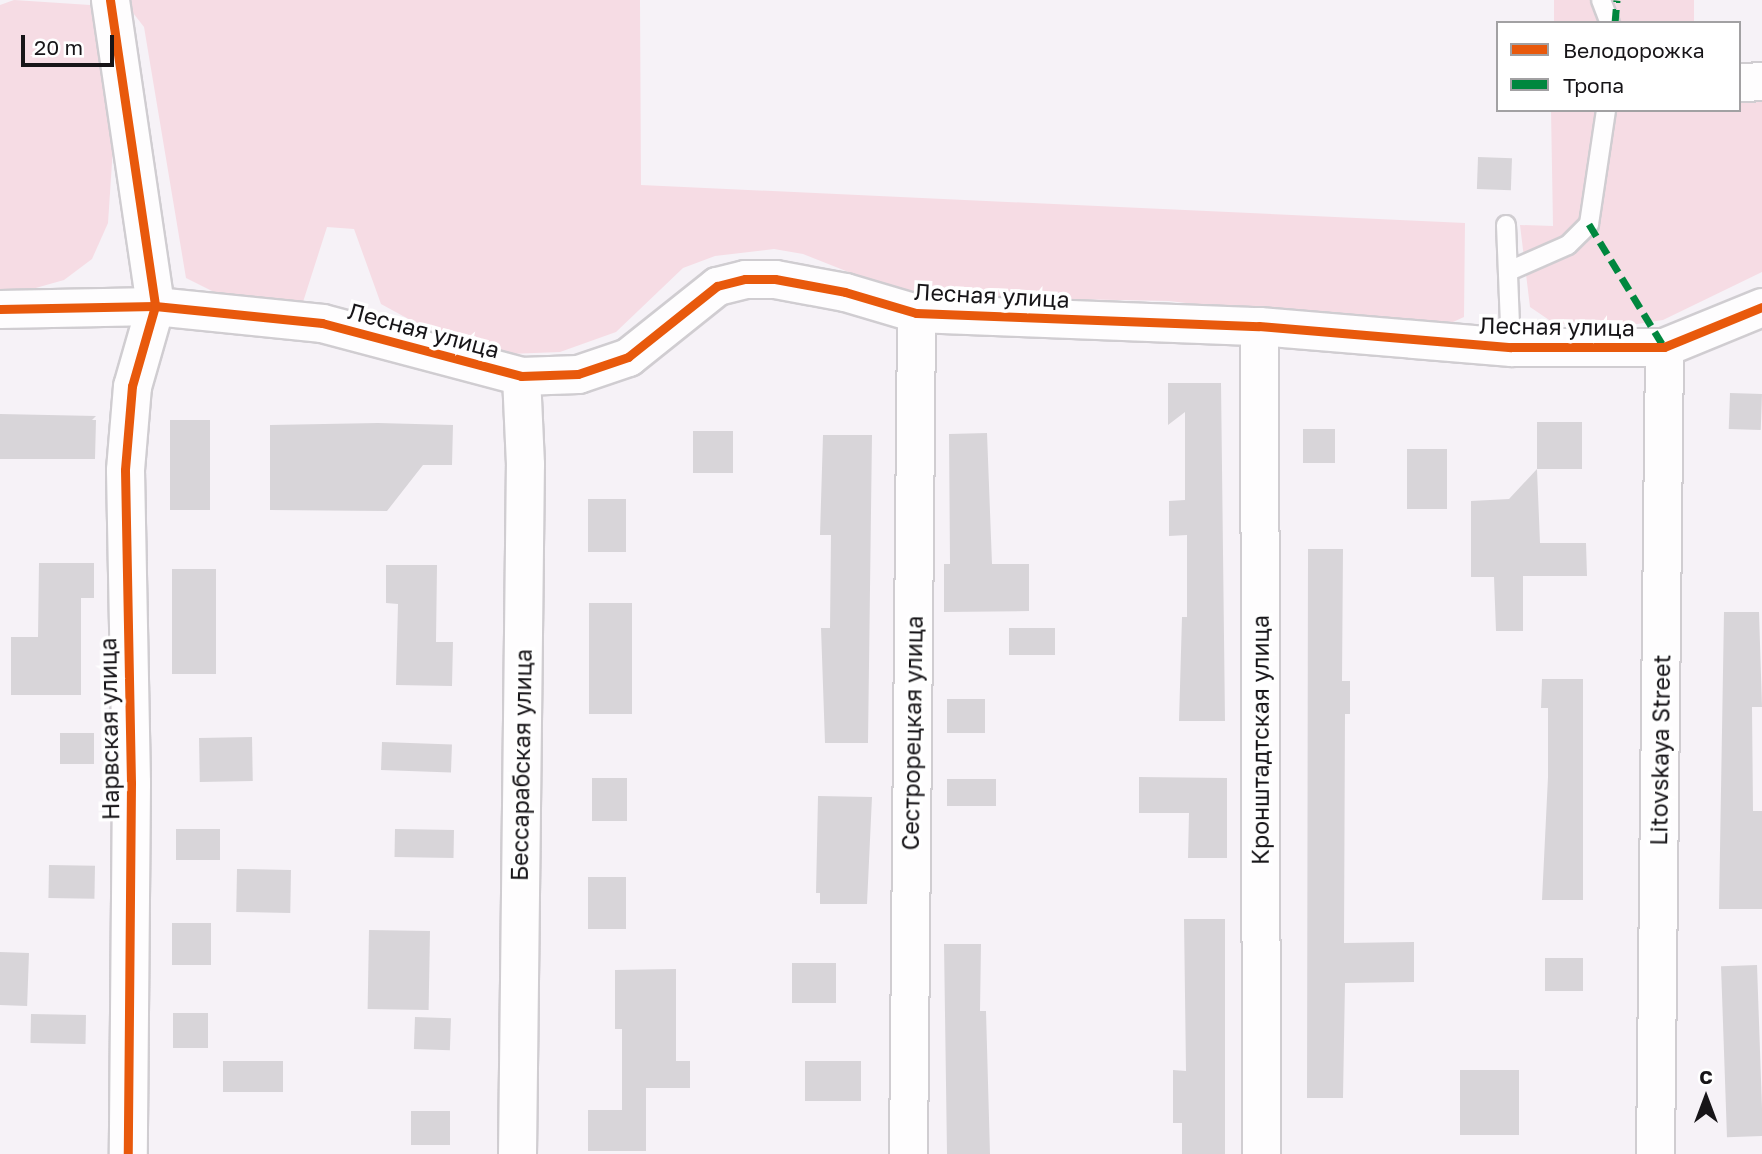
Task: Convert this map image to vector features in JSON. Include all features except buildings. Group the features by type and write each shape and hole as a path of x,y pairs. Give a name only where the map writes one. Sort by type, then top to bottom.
{"street":[{"path":"110,0 155,306"},
{"path":"1741,82 1762,81"},
{"name":"Лесная улица","path":"0,309 155,306 322,323 521,376 578,374 628,357 717,286 745,279 775,279 845,292 916,313 1259,326 1511,347 1664,347 1762,307"},
{"name":"Нарвская улица","path":"128,1154 131,783 125,470 132,386 155,306"},
{"name":"Сестрорецкая улица","path":"908,1154 916,313"},
{"name":"Кронштадтская улица","path":"1259,326 1261,1154"},
{"name":"Litovskaya Street","path":"1656,1154 1664,347"},
{"name":"Бессарабская улица","path":"517,1154 525,464 521,376"}],"lane":[{"path":"1601,0 1609,21"},
{"path":"1509,271 1568,246 1589,224 1606,112"},
{"path":"1506,225 1511,347"}],"shaded area":[{"path":"14,0 90,5 114,132 108,223 92,259 64,280 25,291 0,291 0,5"},
{"path":"123,0 640,0 641,185 1465,223 1464,317 1453,322 1286,315 1169,301 909,296 803,254 774,249 715,256 683,268 616,332 560,352 507,354 414,322 381,304 354,229 327,227 303,302 224,297 186,278 144,27"},
{"path":"1554,0 1694,0 1694,21 1554,21"},
{"path":"1762,81 1762,272 1663,320 1637,324 1555,324 1530,307 1520,225 1553,226 1551,112 1741,112 1741,89"}],"marked path":[{"path":"1615,21 1617,0"},
{"path":"1589,224 1664,347"}],"cycle path":[{"path":"110,0 155,306 132,386 125,470 131,783 128,1154"},
{"path":"0,309 155,306 322,323 521,376 578,374 628,357 717,286 745,279 775,279 845,292 916,313 1259,326 1511,347 1664,347 1762,307"}]}
